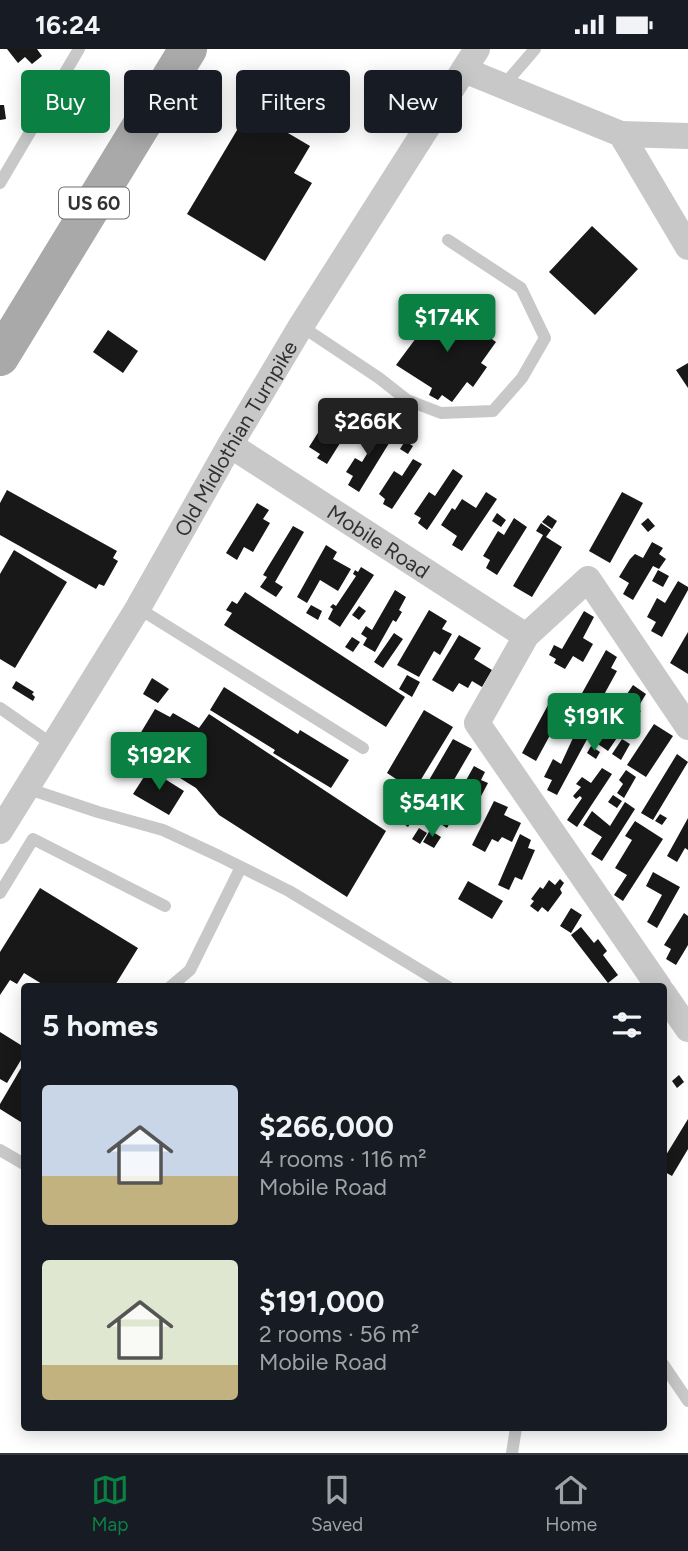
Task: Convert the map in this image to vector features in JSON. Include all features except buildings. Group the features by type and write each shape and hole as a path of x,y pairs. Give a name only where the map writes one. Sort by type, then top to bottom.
{"main road":[{"name":"US 60","path":"0,306 158,49"},
{"name":"US 60","path":"0,357 188,49"}],"street":[{"path":"470,60 503,86 621,134 688,136"},
{"name":"Old Midlothian Turnpike","path":"0,831 138,608 301,326 470,60"},
{"path":"621,134 688,247"},
{"name":"Mobile Road","path":"230,445 526,636"},
{"path":"656,983 477,723 526,636 588,579 688,727"},
{"path":"667,999 688,1029"}],"lane":[{"path":"0,183 79,49"},
{"path":"503,86 535,49"},
{"path":"301,326 407,400 441,412 493,411 523,378 545,338 521,288 448,240"},
{"path":"138,608 363,747"},
{"path":"0,708 53,745"},
{"path":"26,788 97,812 163,830 289,891 441,983"},
{"path":"0,893 33,839 165,907"},
{"path":"175,983 190,970 241,867"},
{"path":"0,1150 21,1162"},
{"path":"667,1370 688,1401"},
{"path":"512,1453 516,1431"}]}
